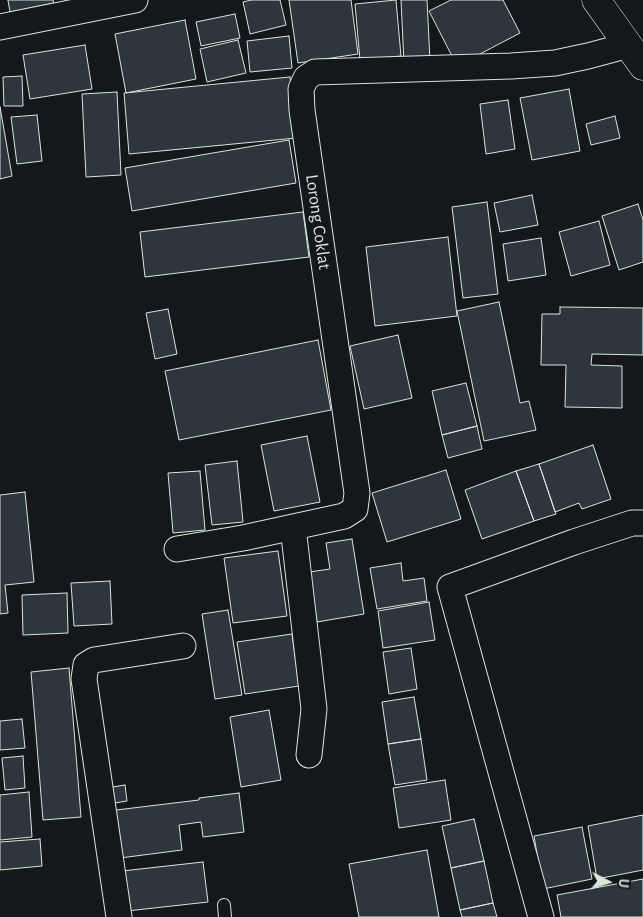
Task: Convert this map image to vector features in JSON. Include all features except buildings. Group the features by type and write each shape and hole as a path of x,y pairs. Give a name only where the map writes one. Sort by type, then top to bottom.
{"highway":[{"path":"596,0 636,56"}],"street":[{"path":"0,27 135,0"},
{"name":"Lorong Coklat","path":"177,548 243,538 344,516 355,509 357,493 302,110 301,89 306,78 315,72 511,66 636,56"},
{"path":"541,917 450,587 632,523 643,523"},
{"path":"293,527 314,709 309,755"},
{"path":"119,917 84,680 86,665 94,660 183,646"}]}
